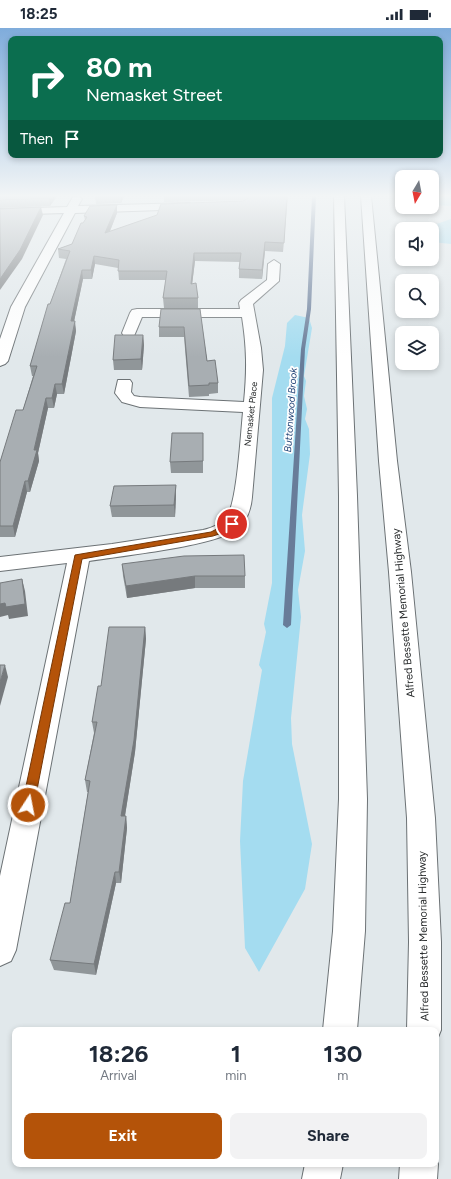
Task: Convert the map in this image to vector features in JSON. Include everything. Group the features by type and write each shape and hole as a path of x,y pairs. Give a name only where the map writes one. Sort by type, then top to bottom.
{"main road":[{"path":"0,361 18,307 49,250"},
{"path":"340,1027 349,930 353,799 348,496 341,250"},
{"name":"Alfred Bessette Memorial Highway","path":"371,250 420,818 425,942 424,1027"},
{"path":"129,333 138,308 247,308 273,280 274,264"},
{"name":"Nemasket Place","path":"78,557 213,534 232,524 240,511 243,497 256,359 247,308"},
{"path":"124,383 123,393 128,399 140,402 252,407"},
{"path":"0,564 78,557 0,950"},
{"path":"321,1179 323,1167"},
{"path":"418,1179 419,1167"}],"shaded area":[{"path":"295,315 309,318 312,328 304,376 306,381 304,396 307,409 305,419 309,429 310,454 302,515 305,551 298,590 301,617 291,718 292,744 312,844 305,889 259,972 245,948 240,841 243,781 262,670 259,665 266,632 264,624 272,583 272,398 285,346 287,323"}],"building":[{"path":"0,250 20,250 20,250 0,279"},
{"path":"62,250 264,250 262,270 239,269 241,253 194,253 191,284 196,283 198,298 163,298 167,271 118,271 119,260 94,256 91,270 82,270 71,321 75,321 62,384 55,384 52,398 46,398 34,450 37,450 28,481 25,481 13,526 0,526 0,462 16,410 23,410 37,366 30,366 48,304 50,304 70,251"},
{"path":"161,309 200,309 207,361 215,360 218,383 189,386 184,327 159,327"},
{"path":"115,335 143,335 141,359 113,360"},
{"path":"172,433 203,433 203,461 170,462"},
{"path":"176,485 174,505 110,506 114,486"},
{"path":"244,555 245,576 195,576 126,586 122,564 184,556"},
{"path":"22,579 25,604 6,607 5,603 0,604 0,583"},
{"path":"109,627 145,627 134,740 121,816 126,816 119,872 115,872 94,964 50,960 65,903 70,903 90,781 85,780 97,722 92,722 98,686 101,686"},
{"path":"0,665 5,665 0,682"}],"waterway":[{"name":"Buttonwood Brook","path":"287,625 303,349 309,309 312,250"}],"route":[{"path":"28,805 78,557 213,534 232,524"}]}
